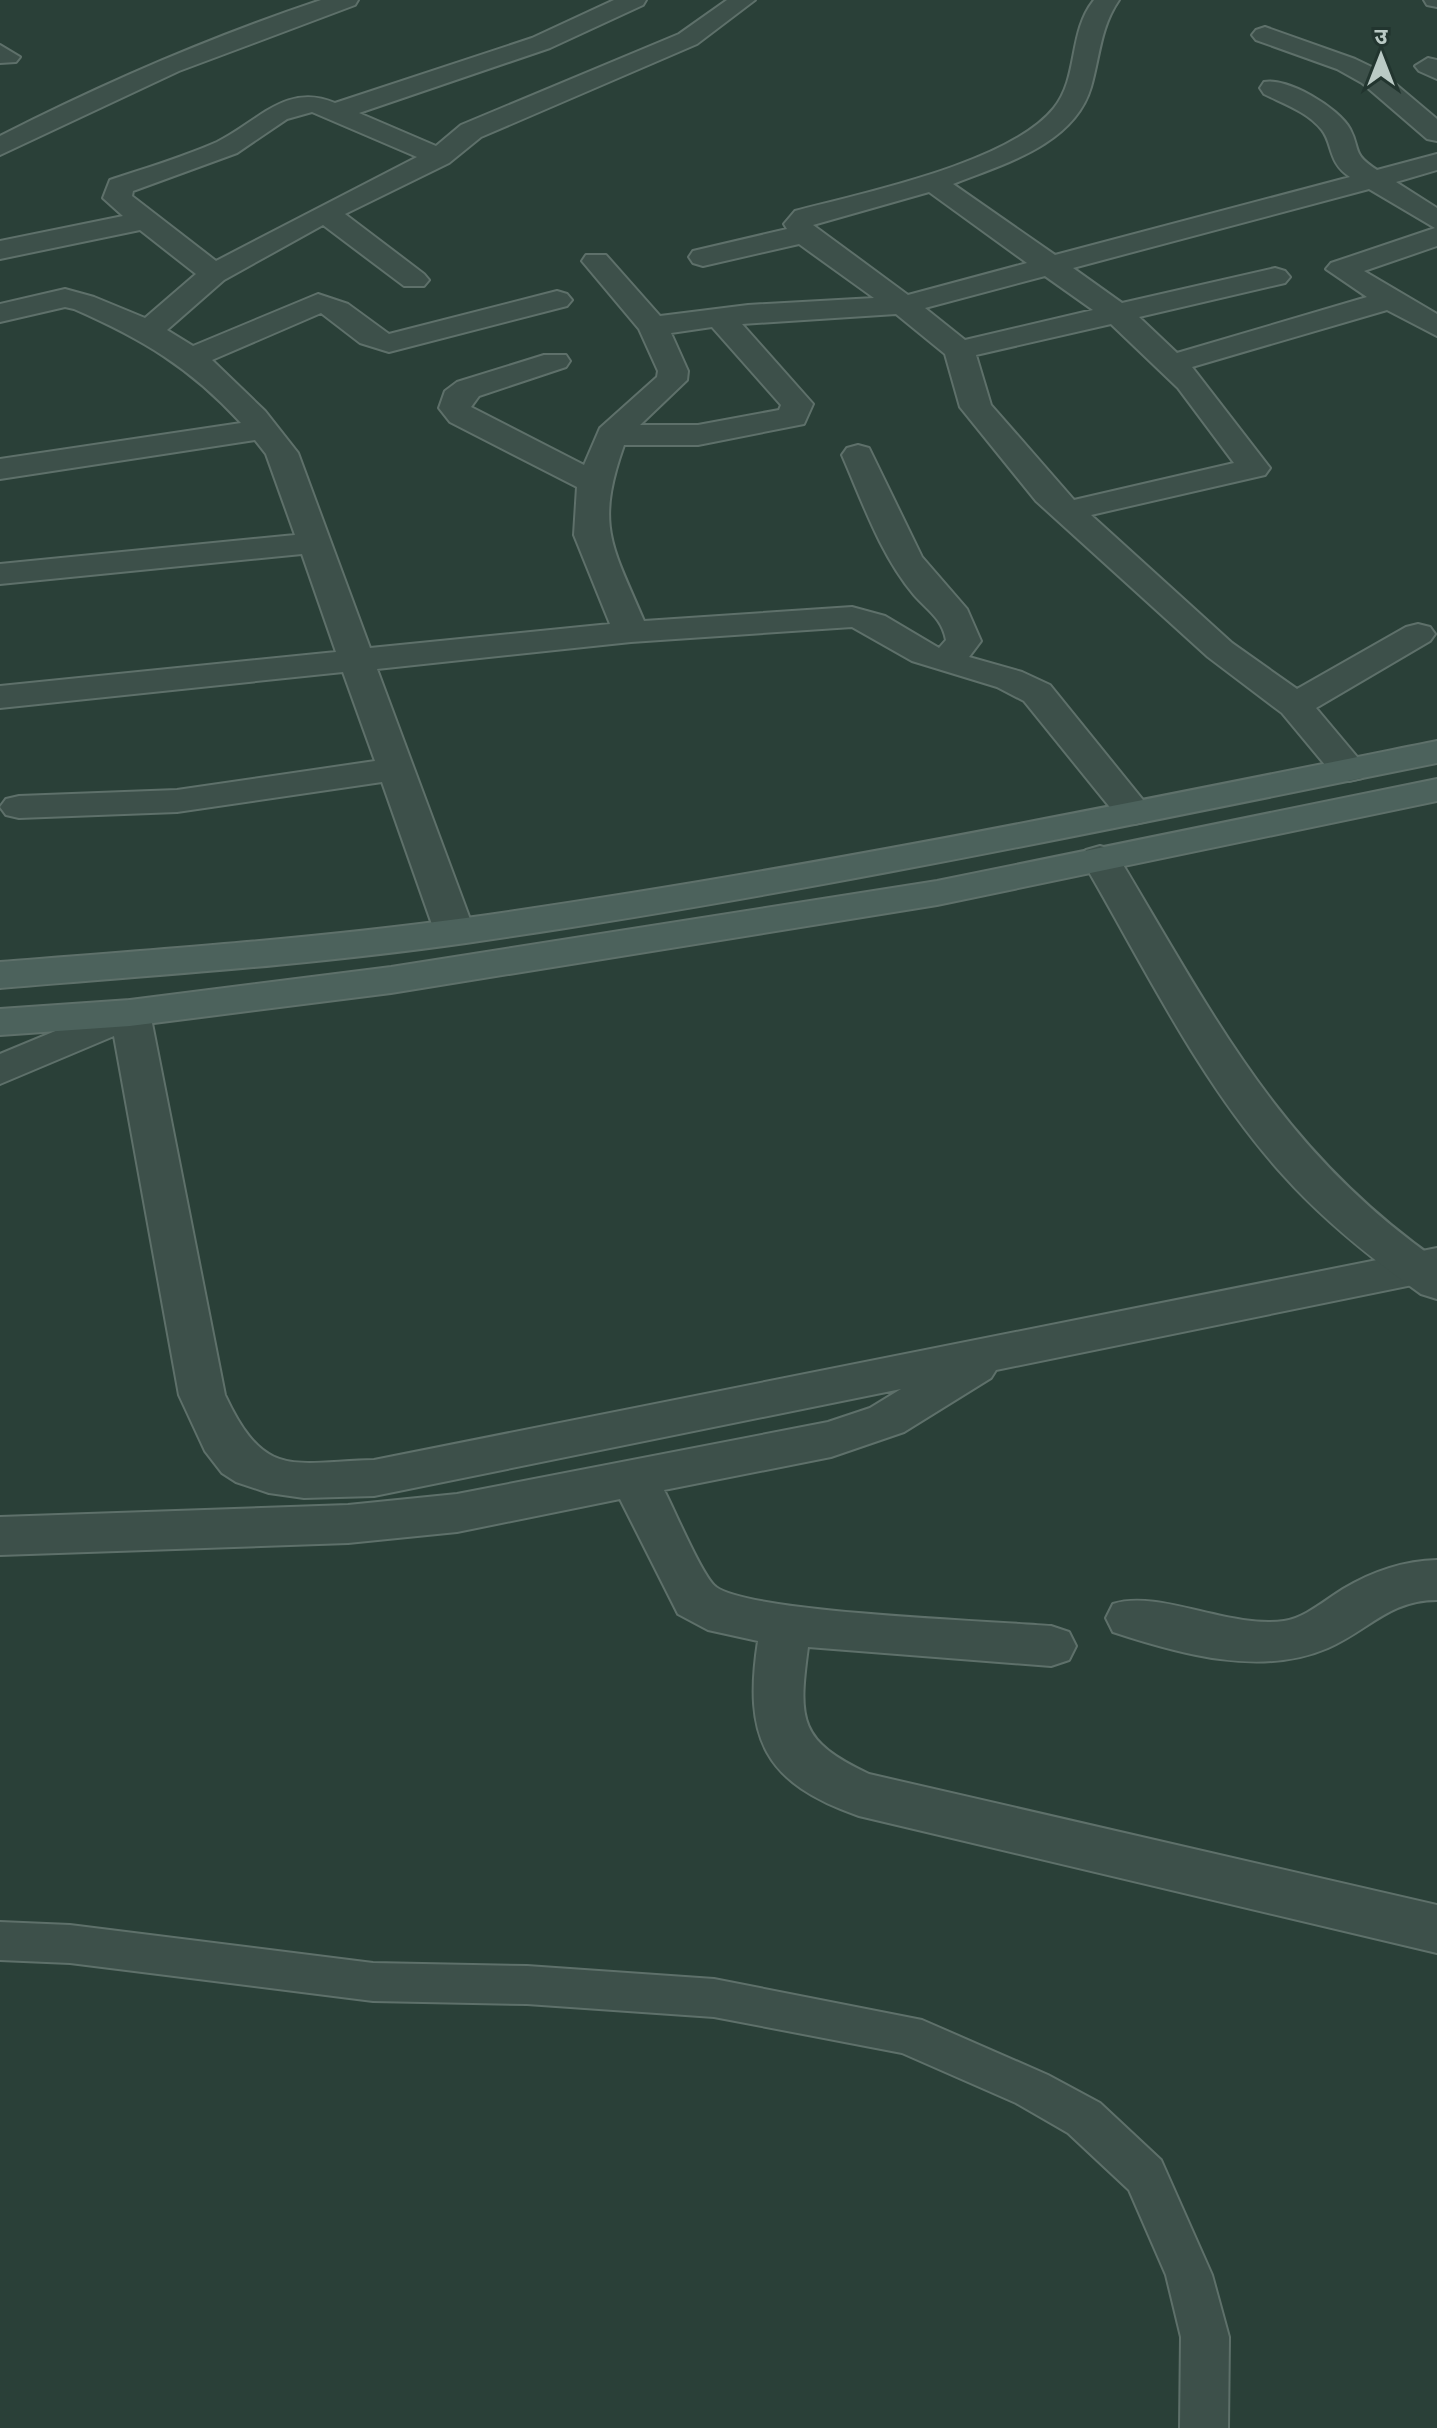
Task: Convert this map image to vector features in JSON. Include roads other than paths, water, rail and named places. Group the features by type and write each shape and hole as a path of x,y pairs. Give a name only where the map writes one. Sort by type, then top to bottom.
{"main road":[{"path":"0,975 321,948 609,908 903,858 1437,752"},
{"path":"0,1022 130,1013 391,980 922,896 1437,790"}],"street":[{"path":"0,147 20,123 346,0"},
{"path":"335,112 541,43 634,0"},
{"path":"1107,0 1094,19 1073,100 1041,136 933,182 805,217 798,224 804,234 903,305 959,350 976,407 1048,494 1220,650 1295,705 1349,770"},
{"path":"148,331 214,274 325,213 439,157 488,122 688,39 732,2"},
{"path":"1265,35 1346,64 1371,77 1437,133"},
{"path":"1273,88 1319,111 1338,131 1346,159 1437,220"},
{"path":"214,274 117,198 120,186 229,146 288,106 315,104 439,157"},
{"path":"653,326 903,305 1437,162"},
{"path":"933,182 1118,314 1189,381 1254,468 1067,511"},
{"path":"325,213 414,280"},
{"path":"0,250 146,220"},
{"path":"703,257 804,234"},
{"path":"1437,236 1341,269 1437,327"},
{"path":"596,261 653,326 673,371 672,380 611,435 594,483 591,535 631,632"},
{"path":"959,350 1275,277"},
{"path":"0,313 65,298 148,331 192,358 264,429 282,453 454,930"},
{"path":"1171,364 1392,299"},
{"path":"192,358 318,303 336,307 378,342 389,343 557,300"},
{"path":"611,435 698,435 793,417 797,404 720,318"},
{"path":"555,361 468,389 456,398 455,408 461,415 594,483"},
{"path":"0,469 264,429"},
{"path":"858,455 913,572 956,615 962,627 964,641 947,660"},
{"path":"0,574 315,543"},
{"path":"0,697 631,632 852,617 873,620 925,655 1017,680 1037,693 1134,813"},
{"path":"1295,705 1431,635"},
{"path":"19,807 177,801 394,769"},
{"path":"1100,858 1232,1078 1282,1146 1339,1207 1430,1272"},
{"path":"0,1070 130,1013 202,1395 223,1440 240,1461 276,1476 374,1478 992,1354 1430,1272"},
{"path":"0,1536 348,1524 457,1513 831,1439 887,1420 939,1391 992,1354"},
{"path":"634,1479 696,1600 726,1616 786,1625 1051,1646"},
{"path":"1131,1618 1262,1643 1287,1641 1317,1631 1396,1582 1437,1580"},
{"path":"786,1625 775,1700 785,1738 810,1770 859,1794 1437,1929"}],"lane":[{"path":"0,1941 70,1944 373,1982 527,1985 700,1997 906,2034 1032,2089 1084,2118 1145,2175 1189,2275 1205,2337 1207,2404 1204,2428"}]}
